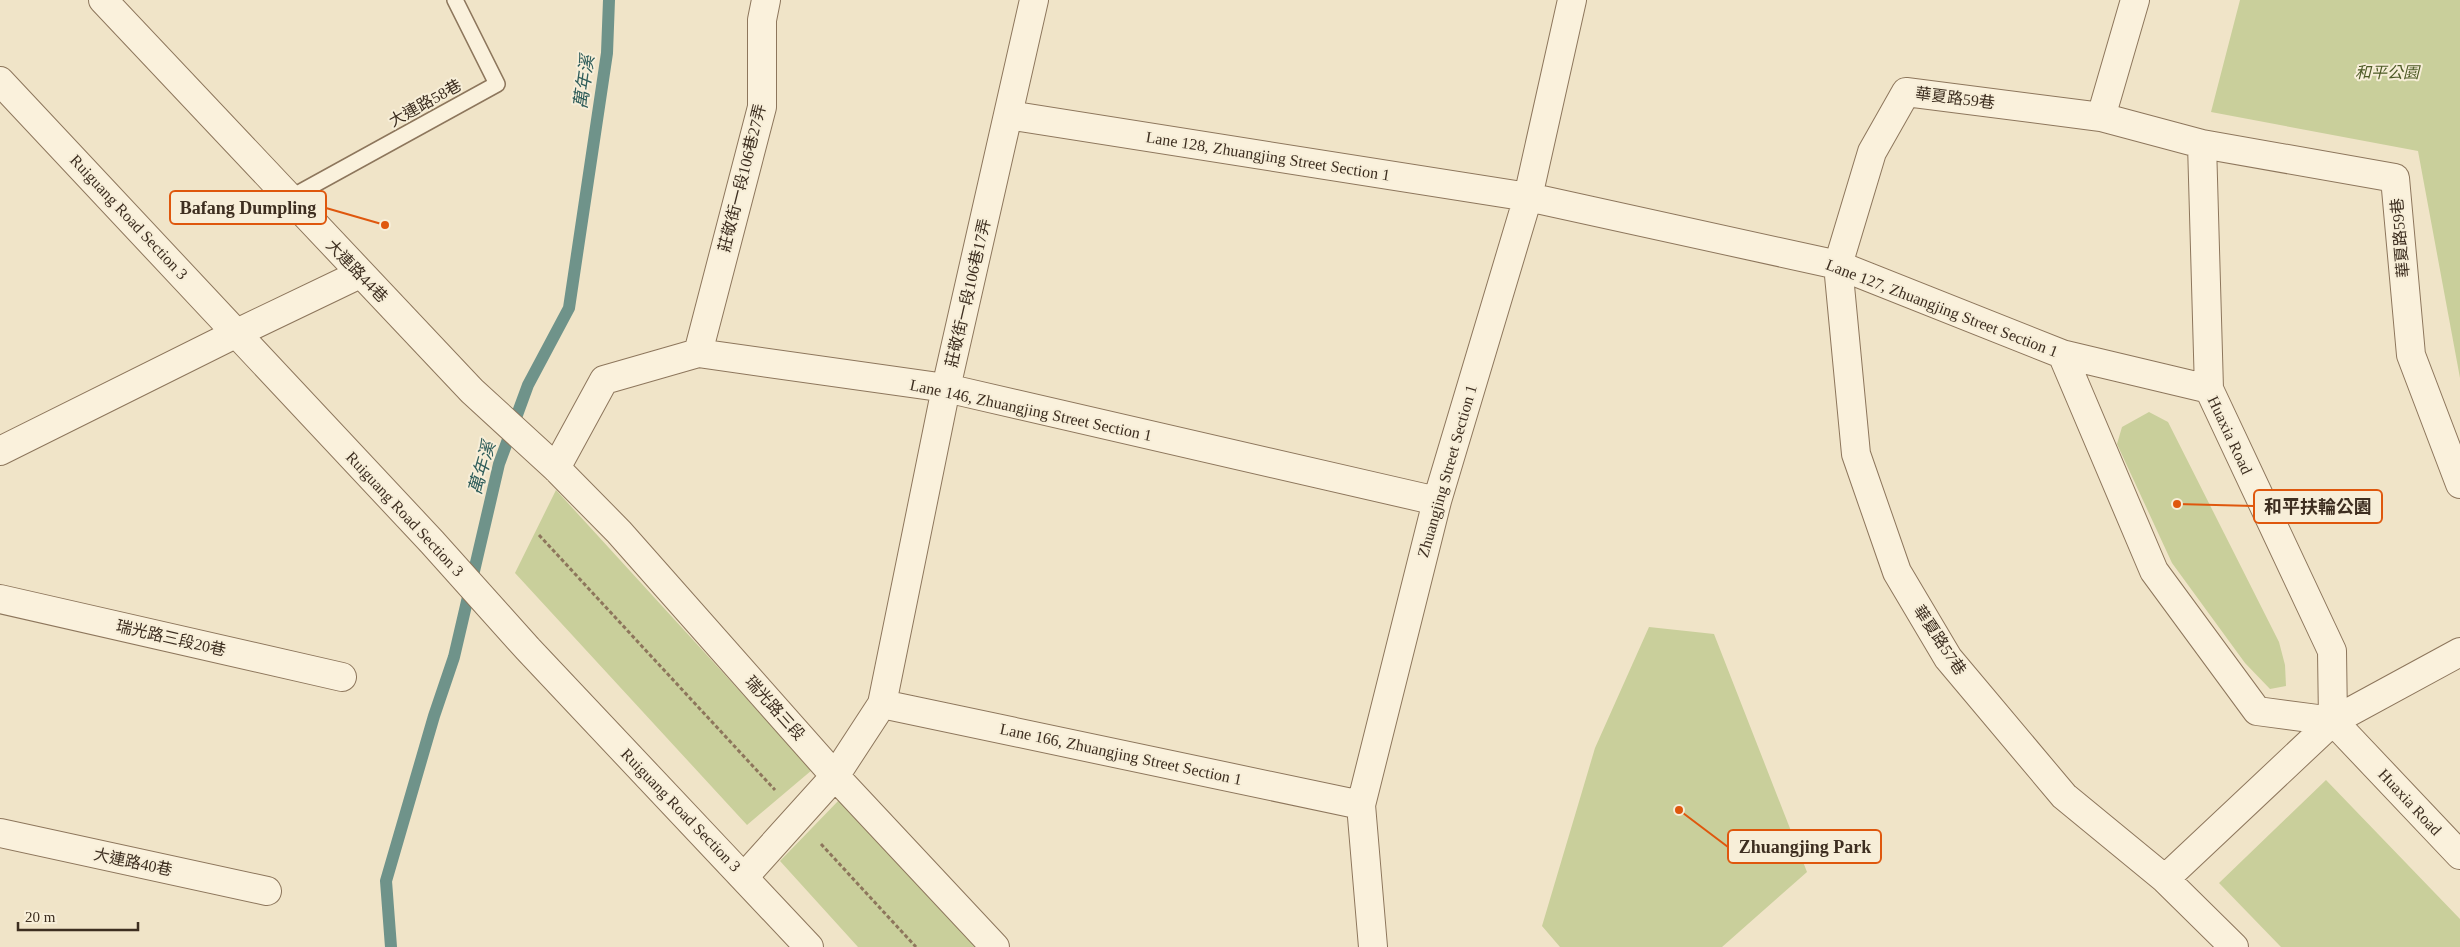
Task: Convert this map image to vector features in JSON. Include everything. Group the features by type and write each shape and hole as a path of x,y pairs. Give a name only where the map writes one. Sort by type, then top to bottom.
{"street":[{"name":"大連路44巷","path":"103,0 288,199 472,391 556,468"},
{"name":"莊敬街一段106巷27弄","path":"698,353 762,107 762,20 766,0"},
{"name":"莊敬街一段106巷17弄","path":"882,704 946,388 1034,0"},
{"name":"Zhuangjing Street Section 1","path":"1373,947 1361,804 1437,501 1528,197 1572,0"},
{"path":"2135,0 2101,117 2202,144"},
{"name":"Ruiguang Road Section 3","path":"0,81 237,332 432,542 528,649 809,947"},
{"name":"華夏路59巷","path":"1838,265 1872,152 1906,92 2101,117"},
{"name":"Lane 128, Zhuangjing Street Section 1","path":"1008,115 1528,197"},
{"name":"華夏路59巷","path":"2202,144 2394,178 2411,355 2460,484"},
{"name":"Huaxia Road","path":"2202,144 2209,389 2332,650 2333,721 2460,855"},
{"name":"Lane 127, Zhuangjing Street Section 1","path":"1528,197 1838,265 2062,354 2209,389"},
{"name":"華夏路57巷","path":"1838,265 1856,454 1897,572 1948,658 2064,796 2165,880 2234,947"},
{"path":"0,451 237,332 360,274"},
{"name":"Lane 146, Zhuangjing Street Section 1","path":"556,468 604,380 698,353 946,388 1437,501"},
{"path":"2062,354 2154,571 2251,704 2257,711 2333,721"},
{"name":"瑞光路三段","path":"556,468 619,532 835,776 995,947"},
{"name":"瑞光路三段20巷","path":"0,599 342,677"},
{"path":"2165,880 2333,721 2460,652"},
{"path":"744,877 835,776 882,704"},
{"name":"Lane 166, Zhuangjing Street Section 1","path":"882,704 1361,804"},
{"name":"大連路40巷","path":"0,833 267,891"}],"lane":[{"name":"大連路58巷","path":"288,199 497,84 455,0"}],"path":[{"path":"539,535 799,815 822,846 916,947"}],"green space":[{"name":"和平公園","path":"2240,0 2460,0 2460,378 2418,151 2211,112"},
{"path":"2149,412 2168,422 2279,642 2285,665 2286,686 2270,689 2245,663 2172,563 2117,444 2122,427"},
{"path":"556,490 812,770 747,825 515,573"},
{"path":"1649,627 1714,634 1807,872 1722,947 1560,947 1542,926 1595,748"},
{"path":"2326,780 2460,919 2460,947 2281,947 2219,883"},
{"path":"840,799 976,947 858,947 780,861"}],"waterway":[{"name":"萬年溪","path":"391,947 386,881 434,716 454,657 499,464 528,385 569,308 607,53 609,0"}],"place":[{"name":"Bafang Dumpling","path":"385,225"},
{"name":"和平扶輪公園","path":"2177,504"},
{"name":"Zhuangjing Park","path":"1679,810"}]}
